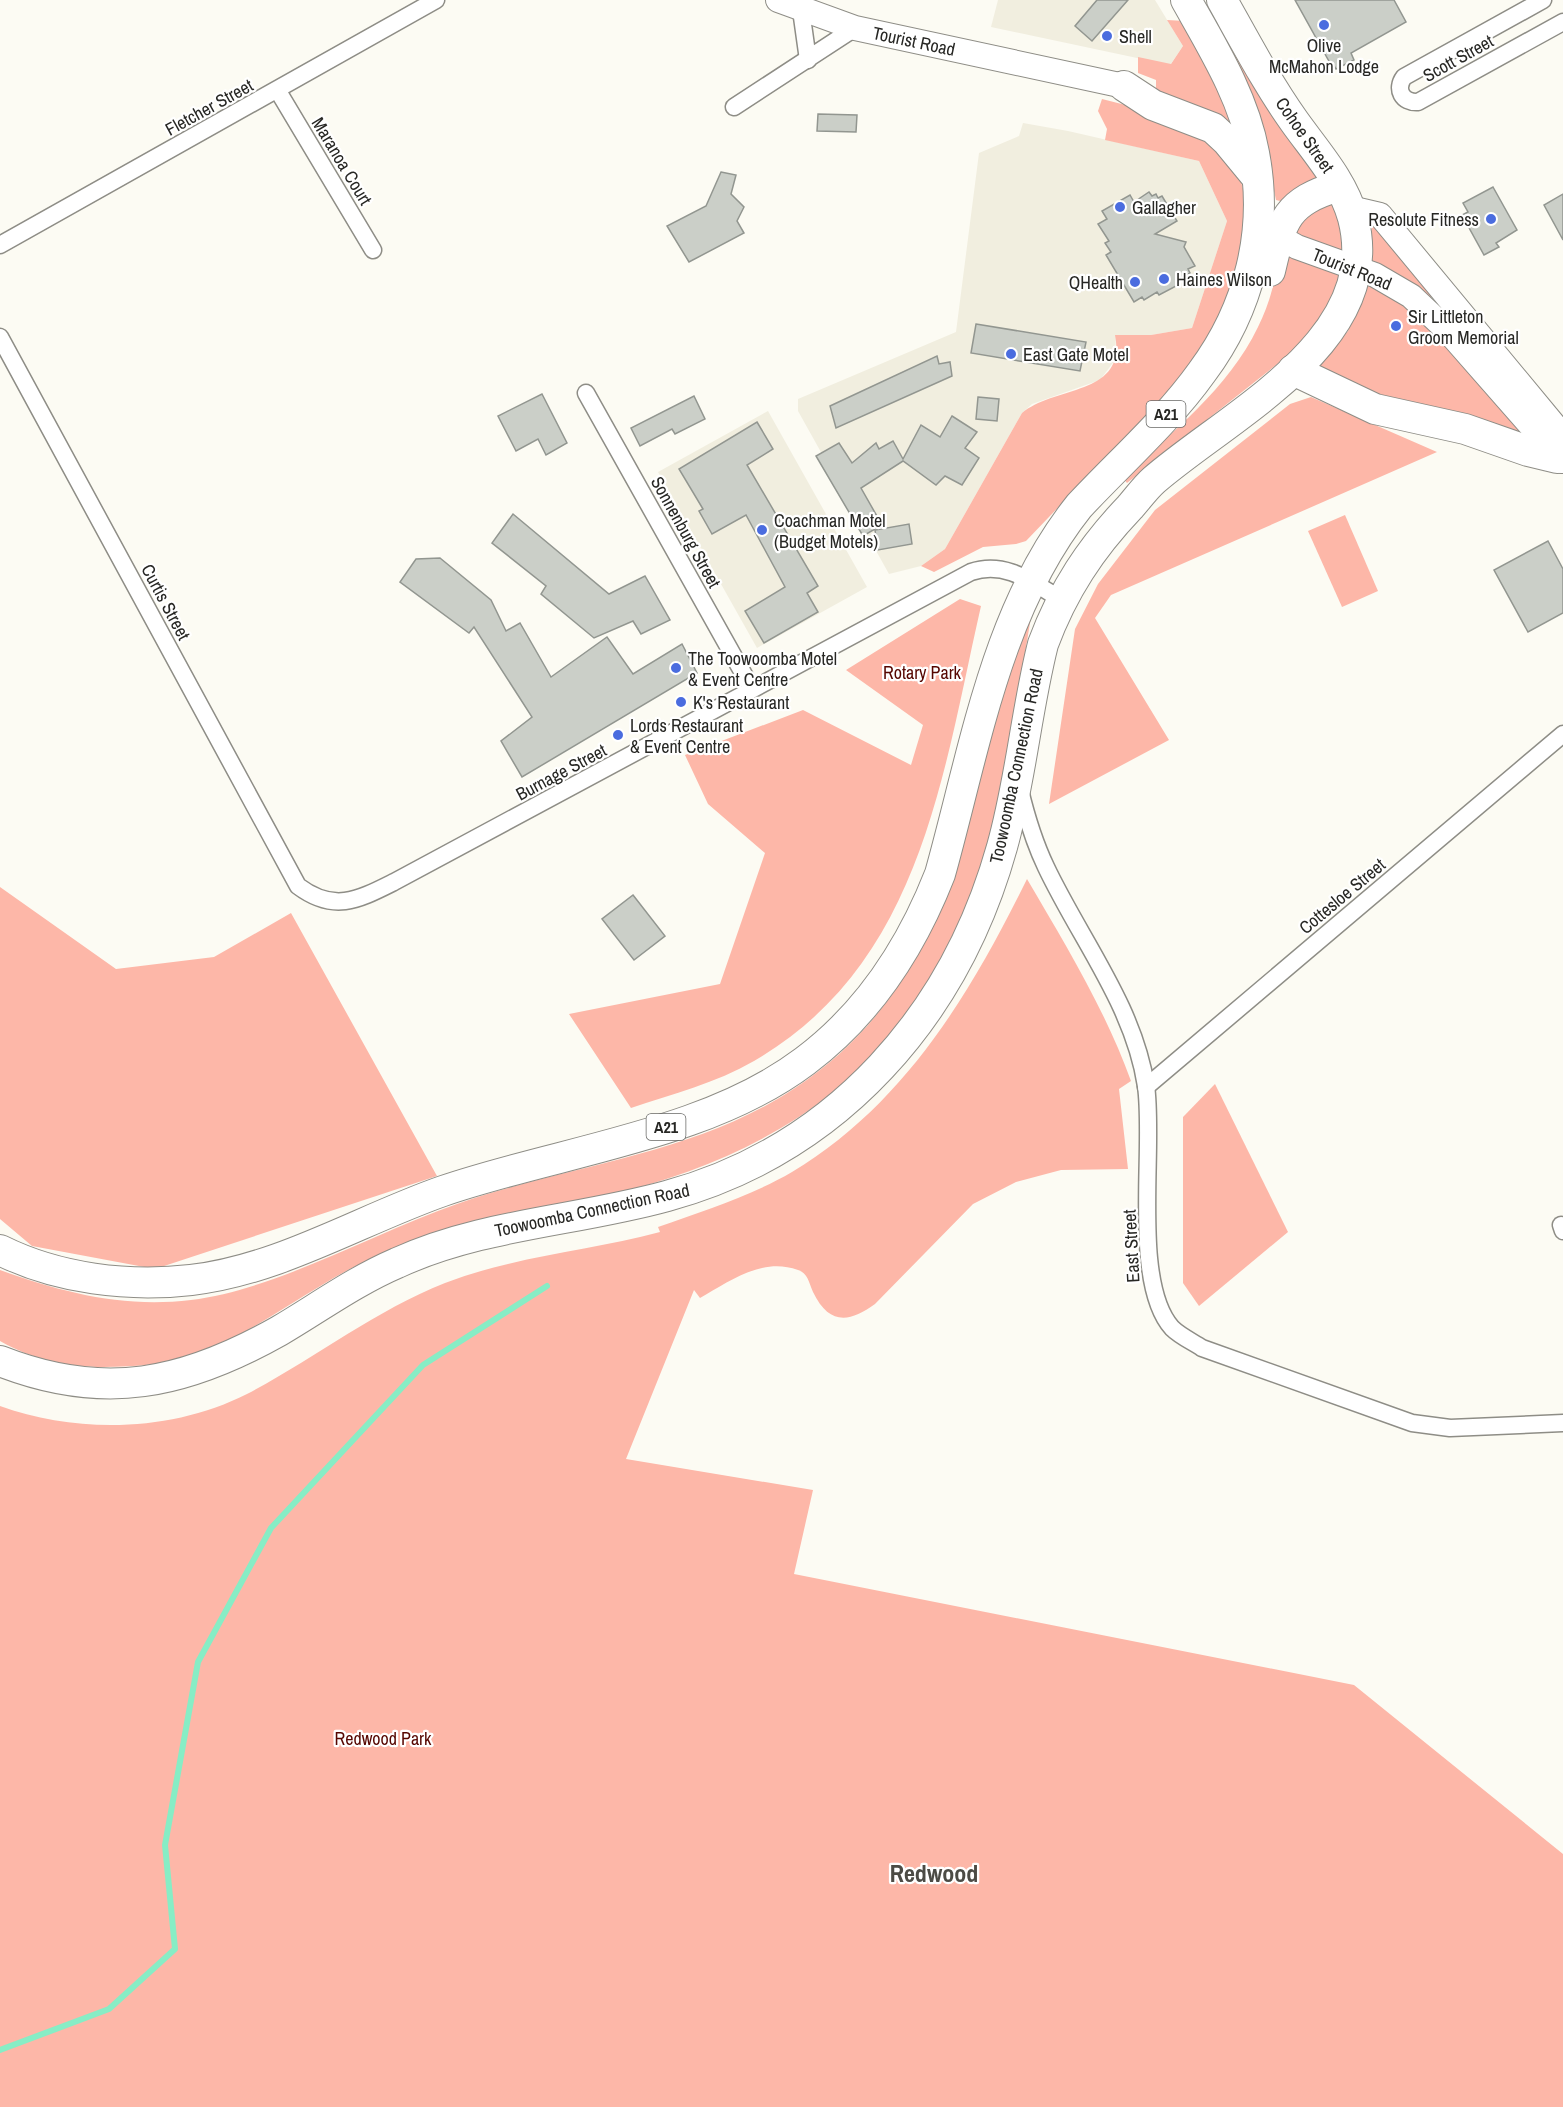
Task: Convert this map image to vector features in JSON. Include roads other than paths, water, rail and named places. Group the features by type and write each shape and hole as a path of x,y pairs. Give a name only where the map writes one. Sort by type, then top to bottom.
{"highway":[{"path":"1186,0 1231,85 1254,152 1268,231 1297,204 1315,194 1344,197"},
{"name":"Cohoe Street","path":"1222,0 1275,92 1344,197"},
{"path":"1124,86 1153,105 1213,128 1257,177"},
{"name":"Toowoomba Connection Road","path":"0,1361 65,1381 99,1385 129,1384 186,1374 243,1350 378,1272 416,1254 494,1232 665,1197 724,1177 757,1161 810,1129 854,1094 899,1048 937,997 974,927 1002,847 1037,666 1062,600 1080,566 1100,539 1152,481 1293,370 1333,328 1347,302 1355,267 1356,236 1344,197"},
{"name":"Toowoomba Connection Road","path":"0,1250 39,1265 102,1279 160,1282 219,1275 281,1256 464,1184 687,1120 747,1097 776,1081 832,1039 878,990 915,931 940,874 992,683 1031,582 1064,525 1079,506 1178,401 1206,391 1242,346 1266,289 1268,231"},
{"path":"1293,370 1375,409 1492,436 1528,451 1561,452"}],"street":[{"name":"Fletcher Street","path":"0,245 278,91 436,0"},
{"name":"Tourist Road","path":"778,0 855,28 1124,86"},
{"name":"Scott Street","path":"1543,0 1404,77 1400,85 1401,95 1408,101 1418,102 1563,22"},
{"path":"801,10 808,60"},
{"path":"734,107 855,28"},
{"name":"Maranoa Court","path":"278,91 373,250"},
{"path":"1344,197 1380,214 1561,452"},
{"name":"Tourist Road","path":"1268,231 1392,284 1429,311 1561,452"},
{"name":"Curtis Street","path":"0,337 298,886"},
{"name":"Sonnenburg Street","path":"586,393 752,689"},
{"name":"Burnage Street","path":"298,886 324,901 343,902 363,897 614,766 971,572 987,567 999,568 1031,582 1062,600"},
{"name":"Cottesloe Street","path":"1146,1087 1563,734"},
{"name":"East Street","path":"1017,774 1046,866 1114,993 1135,1040 1146,1087 1148,1242 1152,1287 1172,1327 1203,1348 1412,1423 1450,1428 1563,1423"}],"waterway":[{"path":"0,2050 109,2009 175,1949 165,1845 198,1662 271,1528 423,1365 547,1286"}],"place":[{"name":"Olive McMahon Lodge","path":"1324,25"},
{"name":"Shell","path":"1107,36"},
{"name":"Gallagher","path":"1120,207"},
{"name":"Resolute Fitness","path":"1491,219"},
{"name":"Haines Wilson","path":"1164,279"},
{"name":"QHealth","path":"1135,282"},
{"name":"Sir Littleton Groom Memorial","path":"1396,326"},
{"name":"East Gate Motel","path":"1011,354"},
{"name":"Coachman Motel (Budget Motels)","path":"762,530"},
{"name":"The Toowoomba Motel & Event Centre","path":"676,668"},
{"name":"K's Restaurant","path":"681,702"},
{"name":"Lords Restaurant & Event Centre","path":"618,735"}],"district":[{"name":"Redwood","path":"934,1873"}],"park label":[{"name":"Rotary Park","path":"922,672"},
{"name":"Redwood Park","path":"383,1738"}]}
